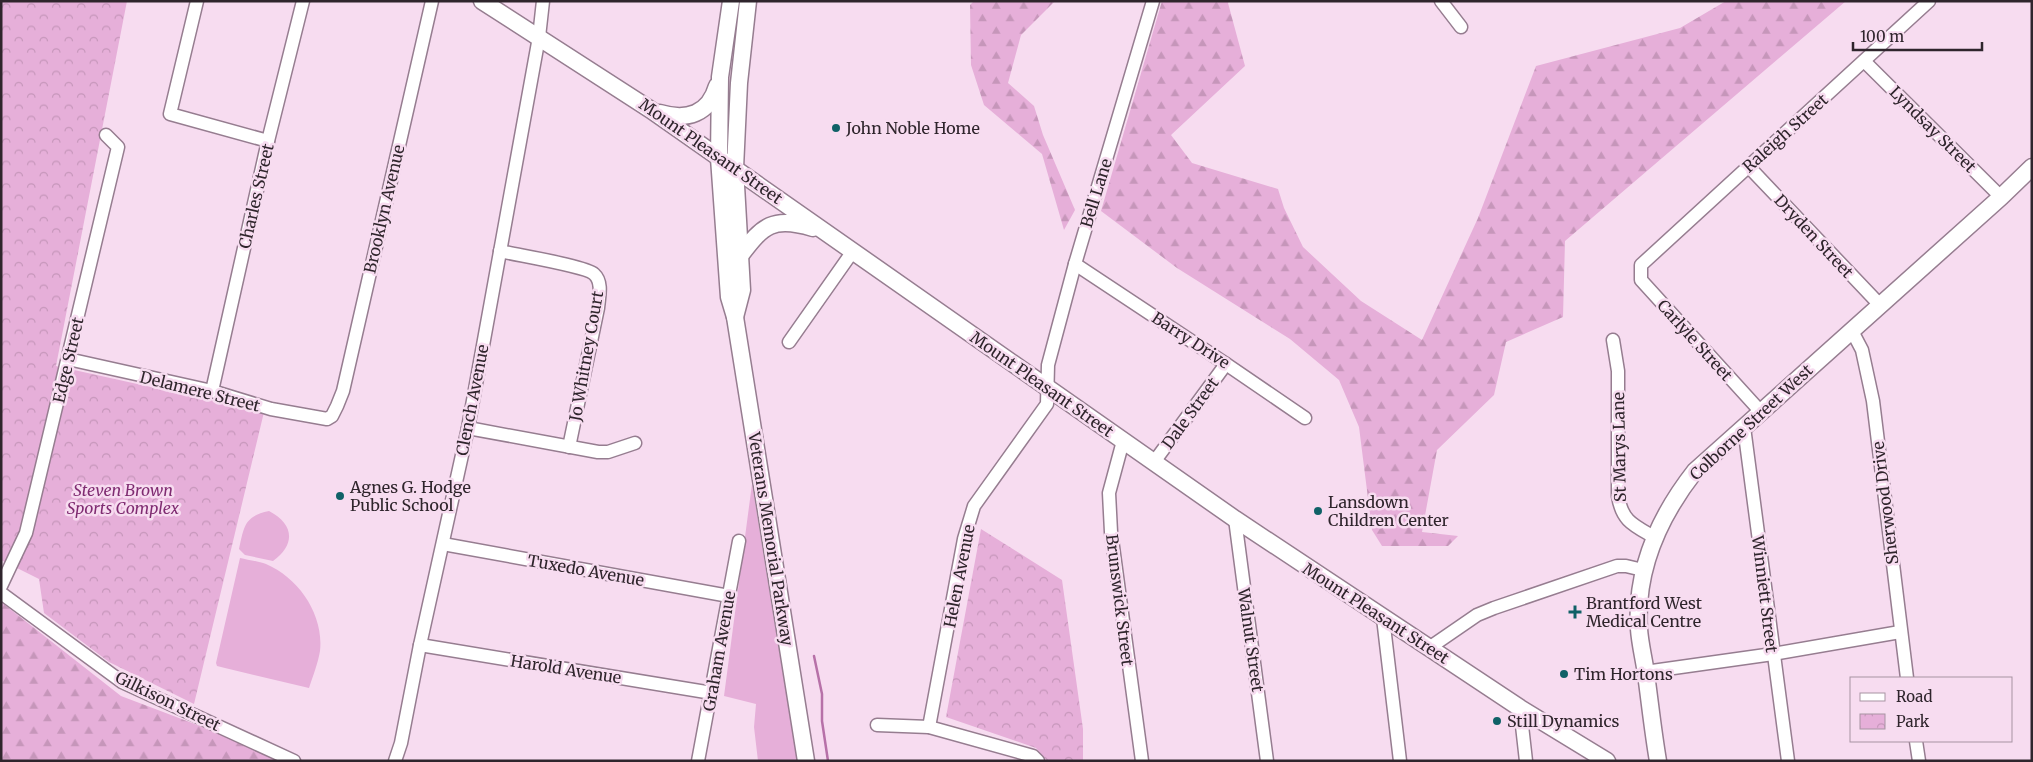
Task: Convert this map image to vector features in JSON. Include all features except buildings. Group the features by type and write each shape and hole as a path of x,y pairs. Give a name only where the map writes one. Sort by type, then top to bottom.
{"main road":[{"name":"Mount Pleasant Street","path":"482,1 651,110 1235,519 1520,708 1606,761"},
{"name":"Veterans Memorial Parkway","path":"731,1 720,77 719,158 729,297 736,317 806,761"},
{"name":"Veterans Memorial Parkway","path":"736,317 742,290 735,168 739,83 748,1"},
{"path":"651,110 670,116 694,114 710,103 715,95 720,77"},
{"name":"Colborne Street West","path":"1658,761 1639,629 1639,599 1643,570 1654,537 1680,490 1695,471 2001,197 2032,167"},
{"path":"740,256 757,234 768,226 781,223 796,223 822,230"}],"street":[{"path":"197,1 170,114 268,141"},
{"name":"Charles Street","path":"212,391 268,141 303,1"},
{"name":"Brooklyn Avenue","path":"332,416 343,391 432,1"},
{"name":"Clench Avenue","path":"395,761 403,733 420,645 468,428 539,37 543,1"},
{"name":"Bell Lane","path":"1048,387 1048,364 1075,264 1153,1"},
{"path":"1441,1 1462,26"},
{"name":"Raleigh Street","path":"1641,265 1929,1"},
{"name":"Lyndsay Street","path":"1864,61 2001,197"},
{"name":"Edge Street","path":"1,586 26,533 118,147 106,135"},
{"name":"Dryden Street","path":"1748,167 1880,305"},
{"name":"Jo Whitney Court","path":"500,251 579,267 595,274 599,281 598,308 569,447"},
{"path":"789,342 852,251"},
{"name":"Barry Drive","path":"1075,264 1305,418"},
{"name":"Carlyle Street","path":"1641,265 1641,280 1761,412"},
{"name":"Sherwood Drive","path":"1852,331 1862,350 1873,401 1907,677"},
{"name":"St Marys Lane","path":"1613,340 1618,371 1618,496 1620,508 1630,522 1654,537"},
{"name":"Delamere Street","path":"68,359 212,391 271,409 307,417 327,420 332,416"},
{"name":"Dale Street","path":"1154,462 1226,364"},
{"name":"Helen Avenue","path":"929,727 964,539 974,506 1046,404 1048,387"},
{"name":"Winniett Street","path":"1744,427 1788,761"},
{"path":"468,428 598,452 608,452 635,443"},
{"name":"Brunswick Street","path":"1123,441 1109,493 1111,532 1142,761"},
{"name":"Walnut Street","path":"1235,519 1267,761"},
{"name":"Graham Avenue","path":"698,761 739,541"},
{"name":"Tuxedo Avenue","path":"443,544 729,596"},
{"path":"1429,648 1477,616 1514,600 1611,567 1626,566 1643,570"},
{"name":"Gilkison Street","path":"1,593 122,682 294,761"},
{"path":"1383,618 1400,761"},
{"path":"1645,672 1773,654 1900,632"},
{"name":"Harold Avenue","path":"420,645 712,693"},
{"path":"1520,708 1526,761"},
{"path":"877,725 929,727 1036,759"},
{"path":"1916,742 1919,761"}],"green space":[{"name":"Steven Brown Sports Complex","path":"1,1 127,1 56,366 264,412 194,704 109,662 44,613 39,579 1,560"},
{"path":"974,1 1055,1 1021,35 1008,83 1034,106 1043,135 1075,210 1064,230 1042,154 984,105 971,65 970,5"},
{"path":"1162,1 1229,1 1245,66 1171,135 1192,163 1278,189 1284,208 1303,247 1361,301 1422,340 1478,218 1536,66 1680,28 1726,1 1846,1 1565,241 1563,317 1506,342 1494,395 1437,450 1422,532 1458,536 1448,546 1382,546 1372,530 1359,427 1339,380 1290,339 1177,268 1101,211"},
{"path":"752,484 797,761 758,761 754,727 756,704 724,696"},
{"path":"269,511 283,522 289,534 286,548 273,561 245,555 239,549 246,524 254,516"},
{"path":"981,529 1062,580 1083,729 1083,761 1047,761 1036,748 946,717"},
{"path":"240,558 263,563 278,570 299,588 307,599 318,624 320,638 317,665 309,688 217,666 216,663"},
{"path":"1,602 121,696 284,758 283,761 1,761"}],"waterway":[{"path":"814,656 822,694 822,721 828,761"}],"place":[{"name":"John Noble Home","path":"836,128"},
{"name":"Agnes G. Hodge Public School","path":"340,496"},
{"name":"Lansdown Children Center","path":"1318,511"},
{"name":"Brantford West Medical Centre","path":"1575,612"},
{"name":"Tim Hortons","path":"1564,674"},
{"name":"Still Dynamics","path":"1497,721"}]}
